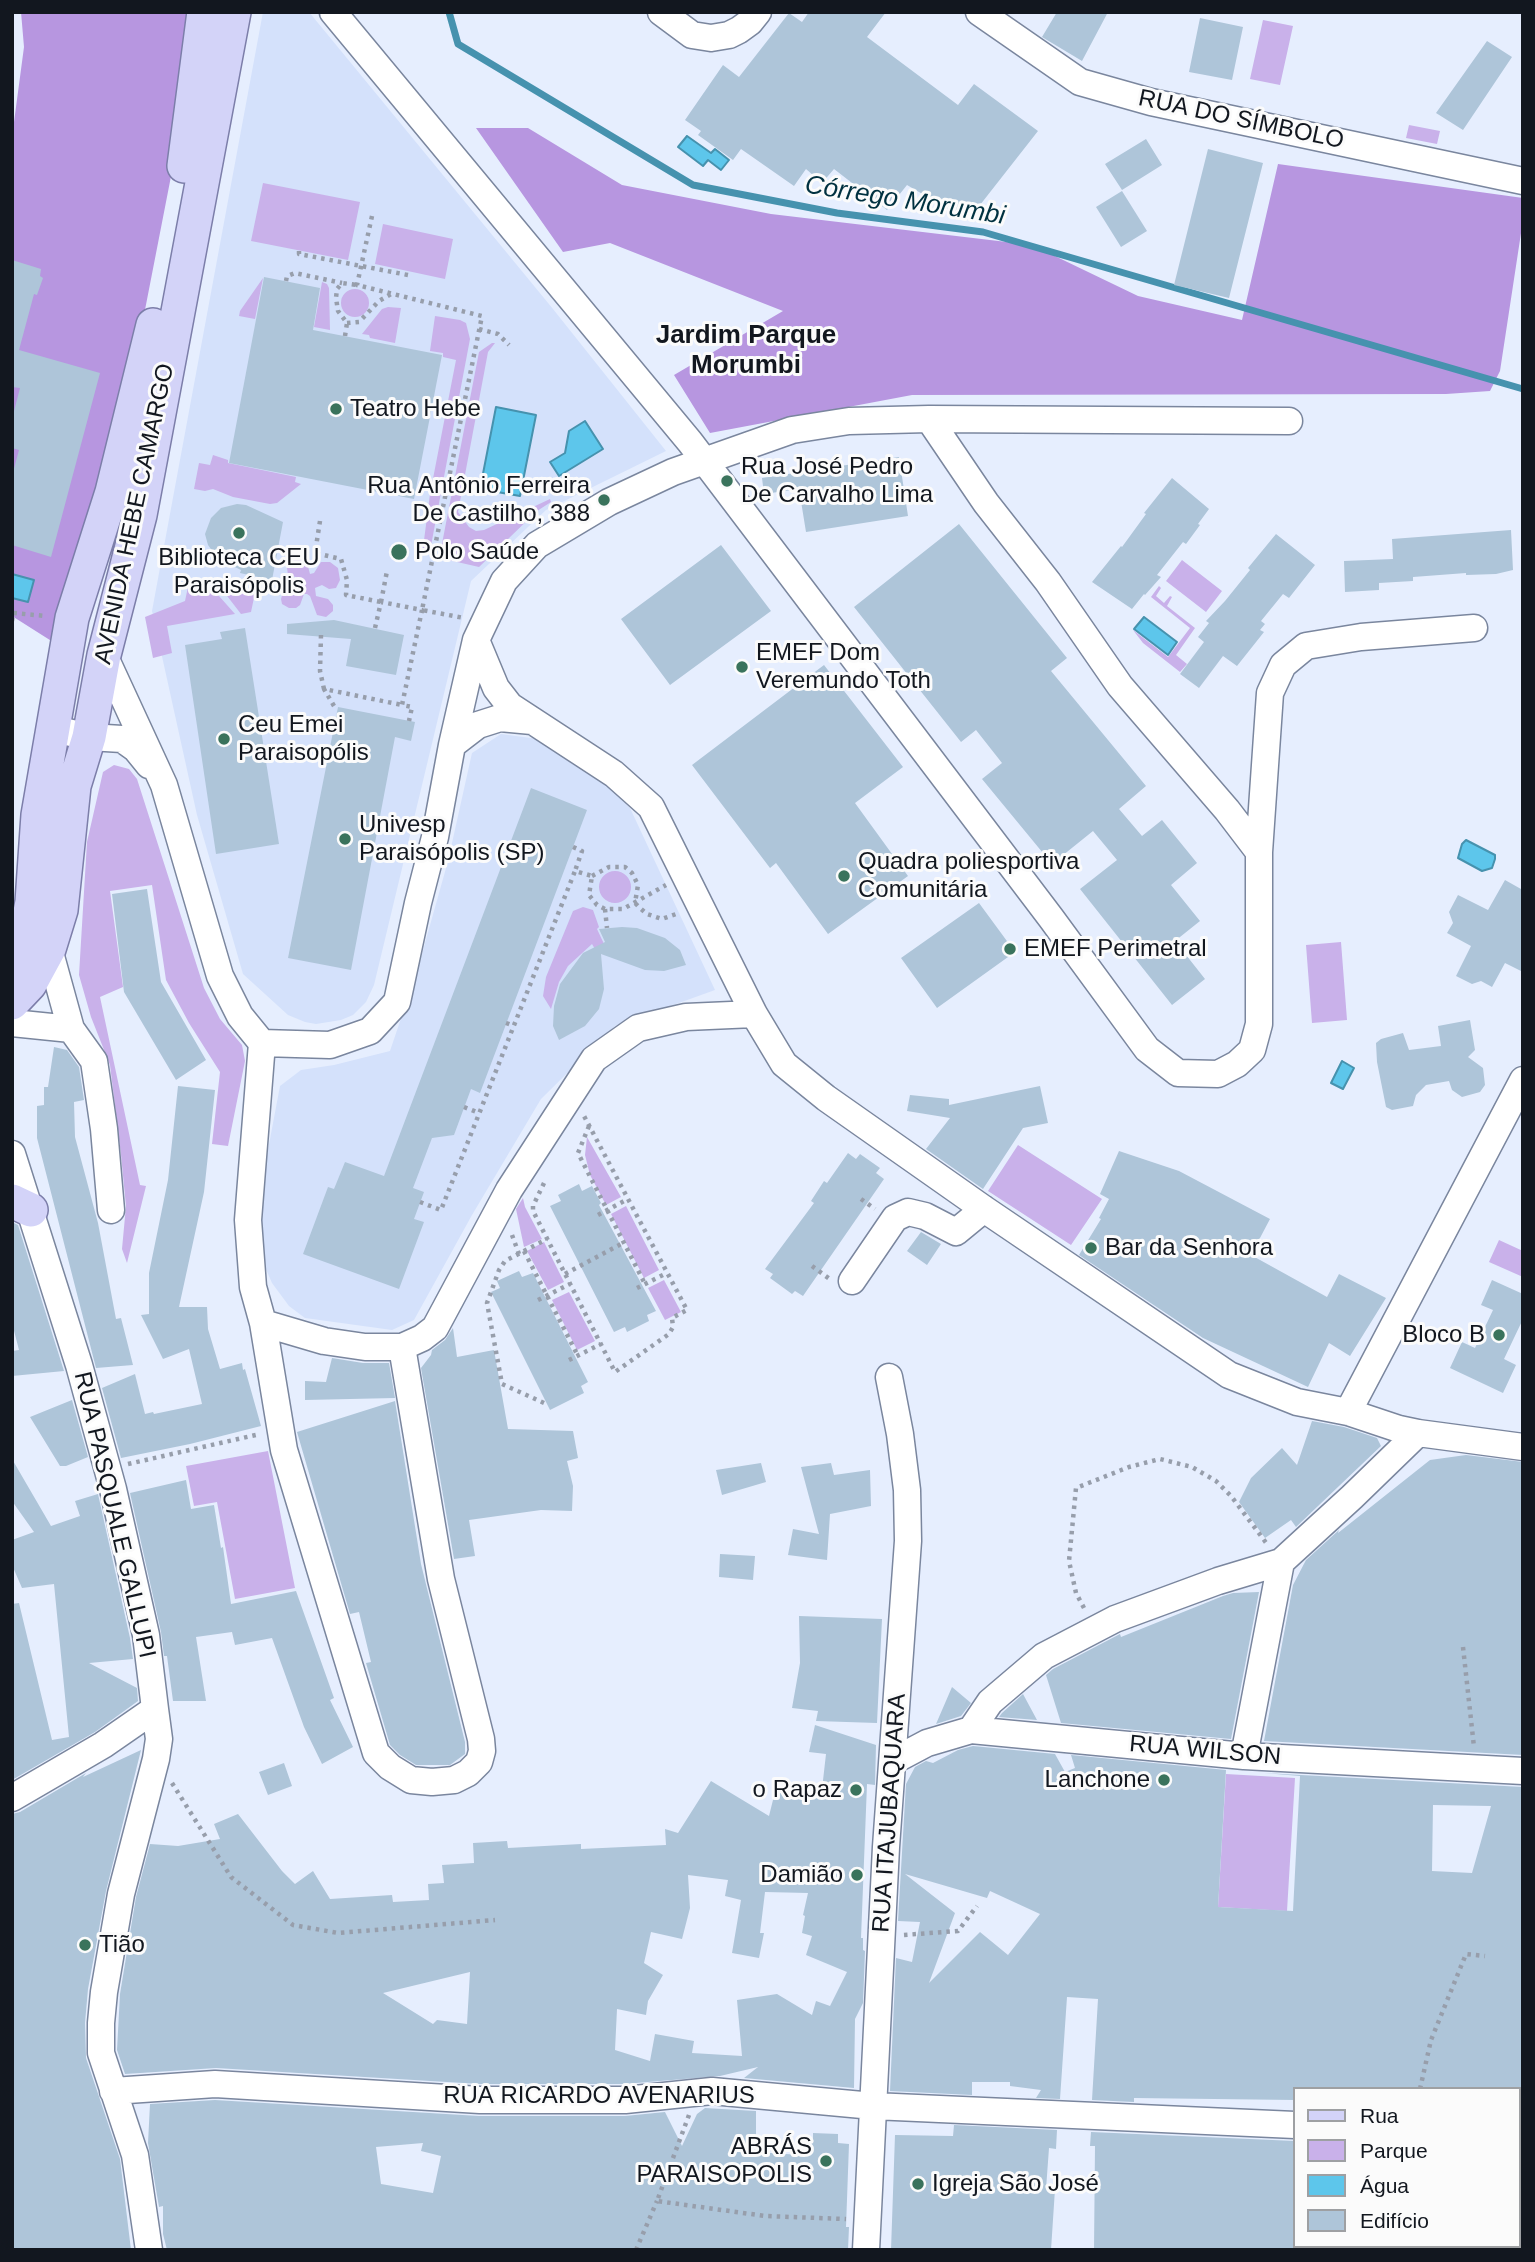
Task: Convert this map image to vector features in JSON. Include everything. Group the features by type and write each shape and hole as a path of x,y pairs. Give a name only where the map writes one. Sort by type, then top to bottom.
{"main road":[{"name":"AVENIDA HEBE CAMARGO","path":"12,962 26,932 32,902 38,815 72,618 112,492 145,363 185,165 204,12"},
{"name":"AVENIDA HEBE CAMARGO","path":"12,1003 30,984 49,949 61,910 74,786 89,737 104,655 140,515 234,12"}],"street":[{"path":"333,12 703,460 1147,1049 1178,1073 1218,1074 1237,1064 1252,1050 1259,1024 1259,852 1270,693 1283,665 1306,646 1361,637 1474,628"},
{"path":"661,12 692,35 711,38 739,30 758,12"},
{"name":"RUA DO SÍMBOLO","path":"979,12 1008,21 1080,82 1151,102 1523,181"},
{"path":"929,419 986,503 1048,582 1120,686 1227,810 1259,852"},
{"path":"262,1043 330,1045 370,1031 397,1002 435,837 452,745 481,631 504,581 537,545 609,502 703,460 792,430 849,421 929,419 1289,421"},
{"path":"481,631 496,688 510,706 614,774 651,807 754,1014 784,1064 826,1098 1229,1375 1297,1402 1348,1412 1418,1433 1523,1447"},
{"path":"104,655 164,785 220,976 240,1016 262,1043 248,1220 253,1287 263,1323 288,1463 376,1753 390,1767 411,1780 454,1780 468,1773 479,1762 481,1739 441,1579 402,1348"},
{"path":"452,745 478,725 500,718 537,722"},
{"path":"54,729 89,737 122,739 136,749 164,785"},
{"path":"49,949 71,1029 94,1061 104,1129 111,1210"},
{"path":"263,1323 338,1344 384,1349 402,1348 422,1338 435,1328 509,1190 594,1059 638,1028 687,1017 754,1014"},
{"path":"12,1023 71,1029"},
{"path":"1348,1412 1523,1080"},
{"name":"RUA PASQUALE GALLUPI","path":"12,1154 22,1205 79,1364 146,1635 159,1739 124,1883 104,1992 101,2053 135,2155 149,2250"},
{"path":"852,1281 895,1218 908,1212 925,1216 956,1232 984,1209"},
{"name":"RUA ITAJUBAQUARA","path":"866,2250 886,1847 908,1541 905,1479 889,1377"},
{"path":"971,1730 990,1702 1044,1656 1115,1619 1218,1581 1281,1562 1418,1433"},
{"path":"1244,1756 1281,1562"},
{"path":"12,1798 103,1745 155,1709"},
{"name":"RUA WILSON","path":"893,1761 927,1743 971,1730 1244,1756 1523,1771"},
{"name":"RUA RICARDO AVENARIUS","path":"113,2091 215,2084 480,2100 625,2100 712,2091 873,2106 1294,2125"}],"path":[{"path":"357,285 372,216"},
{"path":"299,251 299,254 408,275 409,271"},
{"path":"286,281 287,276 295,273 357,285 482,316 402,705"},
{"path":"342,283 337,289 336,298 338,311 347,323 345,336"},
{"path":"347,323 359,322 379,301 392,294"},
{"path":"479,330 498,334 509,345"},
{"path":"320,521 314,553 341,559 347,580 346,595 422,611 481,631"},
{"path":"375,628 387,571"},
{"path":"12,621 13,612 72,618"},
{"path":"321,635 320,671 324,689 334,706"},
{"path":"324,689 412,708 409,721"},
{"path":"420,1202 441,1210 575,871 582,850 573,847"},
{"path":"575,871 592,876 609,867 625,867 632,873 638,885 635,902"},
{"path":"592,876 589,895 597,905 605,909 623,909 685,875"},
{"path":"635,902 647,914 662,919 699,904"},
{"path":"605,909 607,928"},
{"path":"506,1023 514,1026"},
{"path":"524,1168 544,1183 533,1211 615,1372 669,1334 673,1327 672,1318 687,1310 572,1094"},
{"path":"464,1107 479,1113"},
{"path":"589,1126 578,1153 645,1284"},
{"path":"598,1215 628,1199"},
{"path":"544,1403 502,1384 487,1303 505,1261 547,1239"},
{"path":"565,1274 624,1243"},
{"path":"524,1251 578,1356"},
{"path":"637,1288 667,1272"},
{"path":"538,1300 570,1284"},
{"path":"569,1360 601,1344"},
{"path":"107,1469 281,1429"},
{"path":"1096,1628 1076,1593 1069,1561 1076,1488 1129,1467 1160,1459 1192,1467 1216,1481 1231,1496 1281,1562"},
{"path":"1463,1647 1475,1747 1491,1770"},
{"path":"156,1759 198,1821 231,1877 293,1925 338,1933 495,1920"},
{"path":"882,1934 916,1935 958,1931 977,1906"},
{"path":"1420,2087 1431,2039 1466,1954 1485,1956"},
{"path":"636,2250 697,2093"},
{"path":"657,2201 765,2216 867,2221"}],"shaded area":[{"path":"21,12 203,12 136,356 53,642 12,616 12,137 24,47"},
{"path":"263,12 309,12 666,451 546,510 471,581 374,985 366,1002 353,1015 316,1024 288,1015 243,974 197,815 152,611"},
{"path":"476,128 528,128 622,185 771,214 1032,245 1138,296 1242,320 1278,164 1523,198 1523,220 1500,371 1490,391 1446,394 912,395 710,433 674,375 783,311 610,243 563,252"},
{"path":"501,734 538,739 583,763 630,808 715,990 615,1026 541,1099 414,1320 392,1330 305,1318 289,1306 272,1283 262,1260 267,1155 280,1086 301,1070 390,1051 418,968 448,861 472,753"}],"green space":[{"path":"1263,20 1293,26 1280,85 1250,79"},
{"path":"1409,125 1440,131 1437,144 1406,138"},
{"path":"263,183 360,202 348,260 251,241"},
{"path":"383,224 453,239 445,279 375,264"},
{"path":"263,278 255,319 239,316 240,311"},
{"path":"322,282 329,288 330,330 314,327"},
{"path":"355,289 365,293 369,303 365,313 355,317 345,313 341,303 345,293"},
{"path":"401,308 395,343 362,334 382,309"},
{"path":"435,316 466,323 470,339 430,551 423,548 430,494 456,360 443,357 443,353 430,351"},
{"path":"495,343 488,352 458,512 469,527 476,531 484,530 550,499 551,502 537,511 479,567 444,559 440,554 479,352"},
{"path":"213,455 228,460 228,463 296,477 295,482 301,484 277,503 270,504 233,497 213,489 194,489 199,463 210,465"},
{"path":"297,552 305,555 310,574 314,573 321,562 330,562 338,568 340,580 336,588 329,589 322,585 315,588 316,596 328,599 333,605 333,611 326,617 317,615 307,594 304,594 296,608 282,604 283,592 299,584 296,577 288,575 287,568 289,559"},
{"path":"1182,560 1222,591 1206,612 1166,581"},
{"path":"189,582 211,587 235,614 167,626 172,653 153,658 145,617 185,601"},
{"path":"1159,586 1161,588 1156,596 1164,603 1172,597 1167,606 1195,628 1176,655 1187,664 1180,672 1143,643 1133,630 1168,657 1190,628 1151,597"},
{"path":"221,588 255,593 251,612 241,614"},
{"path":"114,765 129,769 137,779 204,988 220,1019 242,1045 245,1061 228,1146 212,1144 220,1072 166,980 152,885 110,891 123,987 100,997 140,1185 146,1186 127,1263 122,1249 126,1206 110,1065 91,1017 79,975 87,842 103,772"},
{"path":"615,871 626,876 631,887 626,898 615,903 604,898 599,887 604,876"},
{"path":"583,907 593,910 604,944 595,949 592,944 568,966 559,982 551,1009 543,996 546,977 573,911"},
{"path":"1341,942 1347,1020 1312,1023 1306,945"},
{"path":"587,1137 621,1197 606,1205 590,1175 585,1155"},
{"path":"1018,1145 1102,1199 1071,1245 988,1191"},
{"path":"523,1198 542,1239 524,1247 516,1209"},
{"path":"626,1206 659,1270 644,1278 611,1214"},
{"path":"1499,1240 1523,1251 1523,1277 1489,1262"},
{"path":"544,1242 564,1282 548,1290 527,1251"},
{"path":"664,1280 681,1312 665,1320 648,1288"},
{"path":"569,1292 595,1341 577,1350 552,1300"},
{"path":"268,1451 295,1588 235,1599 217,1502 194,1506 186,1466"},
{"path":"1226,1774 1295,1778 1287,1911 1218,1907"}],"water":[{"path":"687,136 711,153 715,149 729,160 721,170 708,160 703,166 678,147"},
{"path":"496,407 536,415 520,496 480,489"},
{"path":"585,421 603,449 559,476 550,462 565,453 569,431"},
{"path":"12,574 34,580 28,602 12,598"},
{"path":"1144,617 1177,642 1168,655 1134,629"},
{"path":"1466,840 1495,855 1492,868 1482,871 1458,858"},
{"path":"1342,1061 1354,1068 1343,1089 1331,1083"}],"building":[{"path":"809,12 886,12 867,37 958,105 974,84 1038,131 980,205 984,208 967,220 907,185 887,210 834,169 822,183 806,169 794,186 741,149 733,160 698,135 701,131 685,120 723,65 739,77 789,13 802,22"},
{"path":"1057,12 1108,12 1082,61 1042,37"},
{"path":"1200,18 1243,27 1232,80 1189,72"},
{"path":"1487,41 1512,57 1463,130 1436,113"},
{"path":"1146,139 1162,165 1122,190 1105,164"},
{"path":"1208,149 1263,163 1229,298 1174,285"},
{"path":"1122,191 1147,231 1121,247 1096,207"},
{"path":"12,260 41,269 40,276 43,278 37,295 34,294 19,350 100,373 51,557 12,545 12,476 19,450 12,448 12,419 20,388 12,387"},
{"name":"Teatro Hebe","path":"264,277 320,288 313,330 442,355 414,499 229,463"},
{"path":"899,457 908,516 806,532 799,489 764,494 762,478"},
{"path":"1172,478 1209,509 1186,544 1183,542 1157,575 1161,577 1132,609 1092,582 1122,547 1146,514 1144,513"},
{"path":"246,505 283,522 272,580 240,573 241,570 218,559 208,545 205,534 211,518 221,508"},
{"path":"959,524 1067,658 1051,671 1146,786 1119,809 1142,836 1162,820 1197,863 1171,885 1200,921 1175,941 1205,979 1172,1005 1080,889 1117,860 1093,831 1052,864 982,779 1002,763 976,730 961,742 854,607"},
{"path":"1511,530 1513,570 1496,574 1413,577 1413,581 1379,583 1379,590 1345,592 1344,561 1393,559 1392,539"},
{"path":"1276,534 1315,565 1289,598 1283,594 1261,621 1265,624 1260,630 1264,632 1237,666 1223,656 1199,688 1180,674 1204,642 1198,637 1209,623 1206,621 1250,570 1248,568"},
{"path":"721,545 771,611 670,685 621,619"},
{"path":"334,620 404,635 396,675 346,666 351,639 287,634 287,624"},
{"path":"245,628 279,844 216,854 185,645 222,639 220,632"},
{"path":"824,665 903,767 855,803 908,876 828,934 776,863 770,868 692,765"},
{"path":"338,707 415,722 411,741 395,737 351,970 288,958"},
{"path":"531,788 587,810 480,1093 471,1089 454,1135 432,1138 413,1188 424,1192 414,1219 424,1222 399,1289 303,1254 328,1187 334,1189 345,1162 384,1176"},
{"path":"1505,880 1521,889 1523,895 1523,972 1505,963 1492,987 1481,981 1472,984 1456,976 1471,946 1447,933 1453,923 1449,912 1458,895 1488,910"},
{"path":"147,889 161,982 206,1060 176,1080 124,992 112,894"},
{"path":"979,903 1015,952 937,1008 901,958"},
{"path":"637,928 665,938 680,950 686,965 664,971 645,970 601,954 604,989 599,1009 585,1026 559,1040 553,1026 554,1006 560,984 583,953 605,942 599,929"},
{"path":"1470,1020 1475,1050 1468,1057 1483,1068 1485,1085 1480,1092 1462,1097 1452,1090 1449,1081 1426,1085 1416,1095 1413,1106 1392,1110 1386,1107 1376,1043 1403,1033 1409,1050 1441,1046 1438,1026"},
{"path":"54,1047 67,1050 79,1067 84,1100 74,1102 75,1137 98,1223 116,1319 121,1318 133,1365 96,1368 37,1138 37,1106 44,1105 44,1087 48,1087"},
{"path":"178,1086 215,1090 204,1192 179,1307 207,1307 208,1329 220,1369 242,1363 261,1426 121,1458 102,1388 135,1374 145,1414 202,1404 189,1349 163,1359 141,1315 149,1314 149,1273 168,1180"},
{"path":"1040,1086 1048,1123 1023,1128 983,1189 926,1149 950,1118 907,1111 910,1095 949,1099 949,1105"},
{"path":"1119,1151 1179,1171 1270,1219 1251,1255 1327,1297 1339,1274 1386,1298 1350,1356 1329,1343 1308,1387 1203,1338 1079,1255 1101,1219 1099,1218 1109,1199 1100,1194"},
{"path":"848,1153 856,1159 860,1154 880,1168 876,1173 884,1179 803,1296 795,1291 792,1294 770,1278 773,1274 765,1269 814,1203 811,1201 824,1181 827,1183"},
{"path":"579,1184 582,1191 592,1186 601,1203 599,1205 656,1311 647,1315 649,1321 627,1332 625,1327 614,1332 550,1206 561,1201 558,1195"},
{"path":"12,1222 18,1225 64,1371 12,1376 12,1351 19,1350 12,1323"},
{"path":"921,1232 941,1244 927,1265 907,1251"},
{"path":"519,1271 522,1277 533,1273 588,1382 581,1386 584,1393 550,1410 491,1292 500,1288 497,1281"},
{"name":"Bloco B","path":"1492,1280 1523,1294 1523,1319 1504,1359 1516,1365 1503,1393 1450,1368 1462,1342 1475,1348 1493,1310 1481,1305"},
{"path":"453,1328 457,1357 494,1350 508,1429 573,1431 578,1458 567,1461 573,1486 572,1511 541,1510 469,1520 475,1556 454,1559 421,1368 432,1350 445,1340"},
{"path":"332,1358 363,1363 389,1363 395,1398 305,1400 305,1381 326,1382"},
{"path":"72,1400 88,1457 60,1466 30,1417"},
{"path":"395,1401 421,1564 465,1742 465,1754 450,1765 416,1765 390,1745 366,1663 371,1662 359,1612 350,1614 297,1432"},
{"path":"1312,1421 1344,1427 1377,1438 1381,1446 1296,1527 1291,1520 1265,1538 1239,1502 1251,1478 1282,1448 1297,1465"},
{"path":"1466,1455 1523,1462 1523,1755 1264,1741 1293,1585 1306,1560 1339,1530 1338,1533 1430,1460"},
{"path":"12,1459 51,1526 80,1516 75,1501 98,1494 133,1659 89,1663 137,1688 138,1701 95,1732 12,1780 12,1604 19,1603 52,1740 69,1737 54,1584 22,1588 12,1565 12,1540 34,1532 12,1501"},
{"path":"761,1463 766,1482 722,1495 716,1470"},
{"path":"831,1463 834,1475 870,1470 871,1506 830,1514 827,1560 788,1555 793,1529 819,1534 801,1467"},
{"path":"186,1480 191,1509 214,1505 231,1604 296,1591 334,1698 330,1700 353,1747 322,1764 304,1727 272,1638 235,1645 232,1632 196,1637 206,1701 173,1701 167,1656 164,1656 130,1493"},
{"path":"720,1554 755,1556 753,1580 719,1577"},
{"path":"1259,1592 1231,1739 1061,1723 1046,1675 1053,1669 1120,1634 1121,1637 1223,1596"},
{"path":"799,1616 882,1619 877,1723 816,1721 818,1711 792,1708 800,1663"},
{"path":"952,1687 971,1703 961,1716 936,1724"},
{"path":"1023,1694 1037,1720 999,1717 1002,1713"},
{"path":"815,1725 876,1745 875,1785 867,1784 861,1938 865,1951 863,2003 855,2019 854,2088 744,2078 758,2067 720,2076 624,2084 480,2084 216,2068 125,2074 117,2050 120,1994 136,1897 150,1844 178,1846 220,1839 214,1824 238,1814 295,1884 313,1871 330,1899 392,1895 393,1902 429,1900 428,1884 444,1883 442,1865 474,1863 473,1843 507,1841 508,1848 581,1844 581,1849 666,1845 665,1829 678,1833 711,1781 769,1816 775,1792 821,1798 826,1754 809,1752","holes":["688,1875 728,1880 725,1896 741,1900 732,1953 759,1958 764,1933 760,1933 765,1892 808,1893 802,1933 812,1936 806,1955 847,1972 830,2006 816,2001 812,2015 777,1994 737,2000 742,2056 692,2053 694,2041 655,2034 650,2061 615,2050 617,2009 646,2015 648,2001 663,1975 644,1963 651,1932 682,1939 690,1908","470,1972 467,2024 437,2020 433,2024 383,1993"]},
{"path":"973,1746 1055,1754 1065,1772 1075,1768 1071,1755 1226,1770 1218,1907 1293,1911 1300,1776 1264,1773 1523,1787 1523,2089 1294,2087 1294,2100 1092,2100 1098,1999 1067,1997 1060,2099 1036,2098 1041,2090 1010,2086 1010,2082 972,2082 972,2095 890,2091 896,1958 912,1962 920,1922 898,1921 906,1784 915,1767 926,1761 933,1763 958,1750","holes":["1433,1805 1491,1806 1472,1873 1432,1871","905,1874 987,1898 990,1891 1040,1914 1008,1955 980,1932 929,1983 955,1913"]},
{"path":"141,1750 106,1891 88,1989 85,2023 86,2058 120,2159 131,2250 12,2250 12,1814 20,1812 86,1773 83,1777"},
{"path":"284,1763 292,1786 268,1795 259,1772"},
{"path":"215,2100 479,2116 625,2116 665,2112 682,2146 697,2114 705,2108 756,2111 756,2152 801,2155 802,2143 813,2143 813,2133 838,2134 838,2143 849,2144 846,2227 849,2227 848,2250 167,2250 163,2234 163,2206 159,2207 148,2143 150,2104","holes":["423,2143 421,2151 441,2156 433,2193 381,2184 376,2147"]},
{"path":"954,2125 1057,2130 1056,2149 1049,2148 1046,2189 1055,2189 1051,2250 891,2250 895,2135 953,2136"},
{"path":"1091,2132 1294,2141 1295,2250 1094,2250 1095,2146 1090,2146"}],"waterway":[{"name":"Córrego Morumbi","path":"449,12 458,44 693,185 837,213 983,232 1523,389"}],"place":[{"name":"Teatro Hebe","path":"336,409"},
{"name":"Rua José Pedro De Carvalho Lima","path":"727,481"},
{"name":"Rua Antônio Ferreira De Castilho, 388","path":"604,500"},
{"name":"Biblioteca CEU Paraisópolis","path":"239,533"},
{"name":"Polo Saúde","path":"399,552"},
{"name":"EMEF Dom Veremundo Toth","path":"742,667"},
{"name":"Ceu Emei Paraisopólis","path":"224,739"},
{"name":"Univesp Paraisópolis (SP)","path":"345,839"},
{"name":"Quadra poliesportiva Comunitária","path":"844,876"},
{"name":"EMEF Perimetral","path":"1010,949"},
{"name":"Bar da Senhora","path":"1091,1248"},
{"name":"Bloco B","path":"1499,1335"},
{"name":"Lanchone","path":"1164,1780"},
{"name":"o Rapaz","path":"856,1790"},
{"name":"Damião","path":"857,1875"},
{"name":"Tião","path":"85,1945"},
{"name":"ABRÁS PARAISOPOLIS","path":"826,2161"},
{"name":"Igreja São José","path":"918,2184"}],"district":[{"name":"Jardim Parque Morumbi","path":"746,351"}]}
